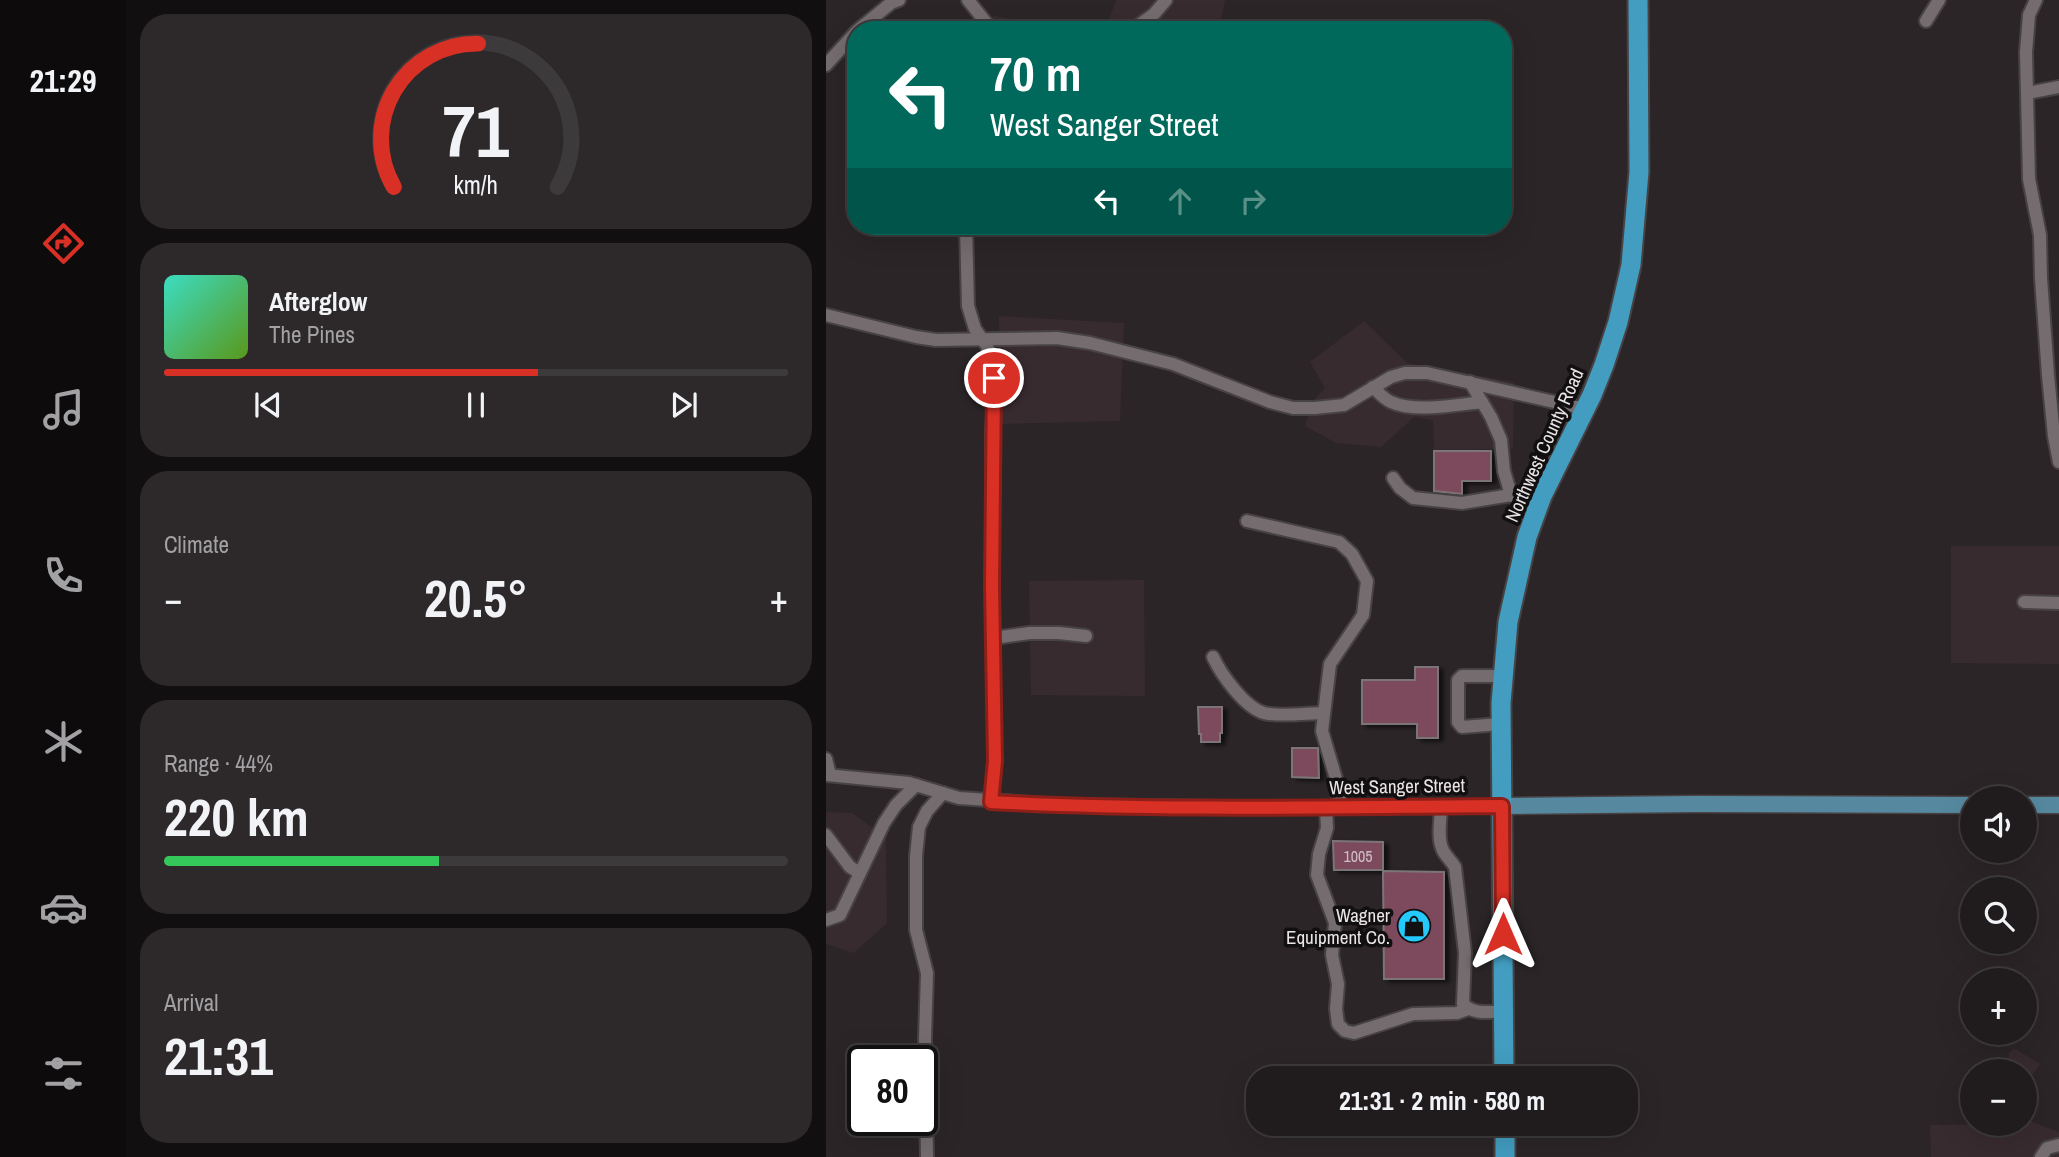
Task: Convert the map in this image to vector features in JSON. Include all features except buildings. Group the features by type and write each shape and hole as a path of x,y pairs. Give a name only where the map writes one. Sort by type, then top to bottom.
{"highway":[{"name":"Northwest County Road","path":"1504,1066 1501,724 1508,622 1527,537 1537,509 1604,365 1619,322 1631,265 1639,172 1638,0"},
{"path":"1505,1136 1505,1157"}],"main road":[{"name":"West Sanger Street","path":"1502,806 1960,805"},
{"path":"2037,805 2059,805"}],"street":[{"path":"870,21 899,0"},
{"path":"968,0 985,21"},
{"path":"1144,21 1166,0"},
{"path":"1926,21 1940,0"},
{"path":"2034,0 2029,15 2026,52 2029,178 2040,235 2040,278 2048,375 2059,462"},
{"path":"826,65 847,42"},
{"path":"2027,93 2059,87"},
{"path":"966,235 968,306 975,329 987,346 993,364 995,392 992,443 995,761 991,802"},
{"path":"826,315 936,340 1058,338 1090,343 1173,365 1293,408 1344,405 1391,377 1405,373 1427,373 1585,410"},
{"path":"1470,382 1501,440 1504,471 1511,495"},
{"path":"1373,387 1389,401 1412,406 1441,407 1482,402"},
{"path":"1393,478 1400,488 1413,498 1462,503 1511,495 1537,509"},
{"path":"1247,521 1339,542 1352,554 1367,581 1363,615 1331,664 1322,731 1337,782 1336,791 1343,807"},
{"path":"2024,602 2059,603"},
{"path":"993,638 1030,633 1086,636"},
{"path":"1213,657 1222,676 1243,698 1263,713 1324,713"},
{"path":"1501,724 1462,727 1458,722 1458,680 1462,676 1503,676"},
{"path":"826,758 828,775"},
{"name":"West Sanger Street","path":"828,775 916,785 959,798 991,802 1326,808 1502,806"},
{"path":"826,920 840,915 884,823 896,805 916,785"},
{"path":"927,1157 927,973 916,930 916,856 919,827 927,811 943,793"},
{"path":"1441,806 1440,842 1442,851 1455,867 1465,953 1463,1004 1478,1012 1504,1011"},
{"path":"1326,808 1327,828 1319,854 1317,875 1335,923 1332,955 1338,984 1336,1009 1339,1024 1345,1031 1354,1033 1413,1014 1457,1013 1468,1009"},
{"path":"826,835 850,867 860,873"},
{"path":"2041,1157 2047,1149 2059,1145"}],"shaded area":[{"path":"1116,0 1225,0 1221,21 1108,21"},
{"path":"994,16 1023,21 990,21"},
{"path":"999,316 1124,323 1120,421 1000,424"},
{"path":"1364,321 1407,363 1514,382 1513,449 1434,451 1433,420 1414,417 1381,447 1336,443 1305,426 1312,402 1325,388 1310,362"},
{"path":"1951,546 2059,546 2059,664 1951,663"},
{"path":"1144,580 1145,696 1031,695 1029,581"},
{"path":"826,812 852,813 886,838 887,923 854,953 826,944"},
{"path":"2014,1048 2032,1059 2009,1059 2009,1053"},
{"path":"2037,1124 2059,1132 2059,1157 1931,1157 1930,1125 1960,1125 1960,1136 2037,1136"}],"place":[{"name":"Wagner Equipment Co.","path":"1414,926"}],"route":[{"path":"994,378 992,587 995,761 991,802 1326,808 1502,806 1503,934"}]}
